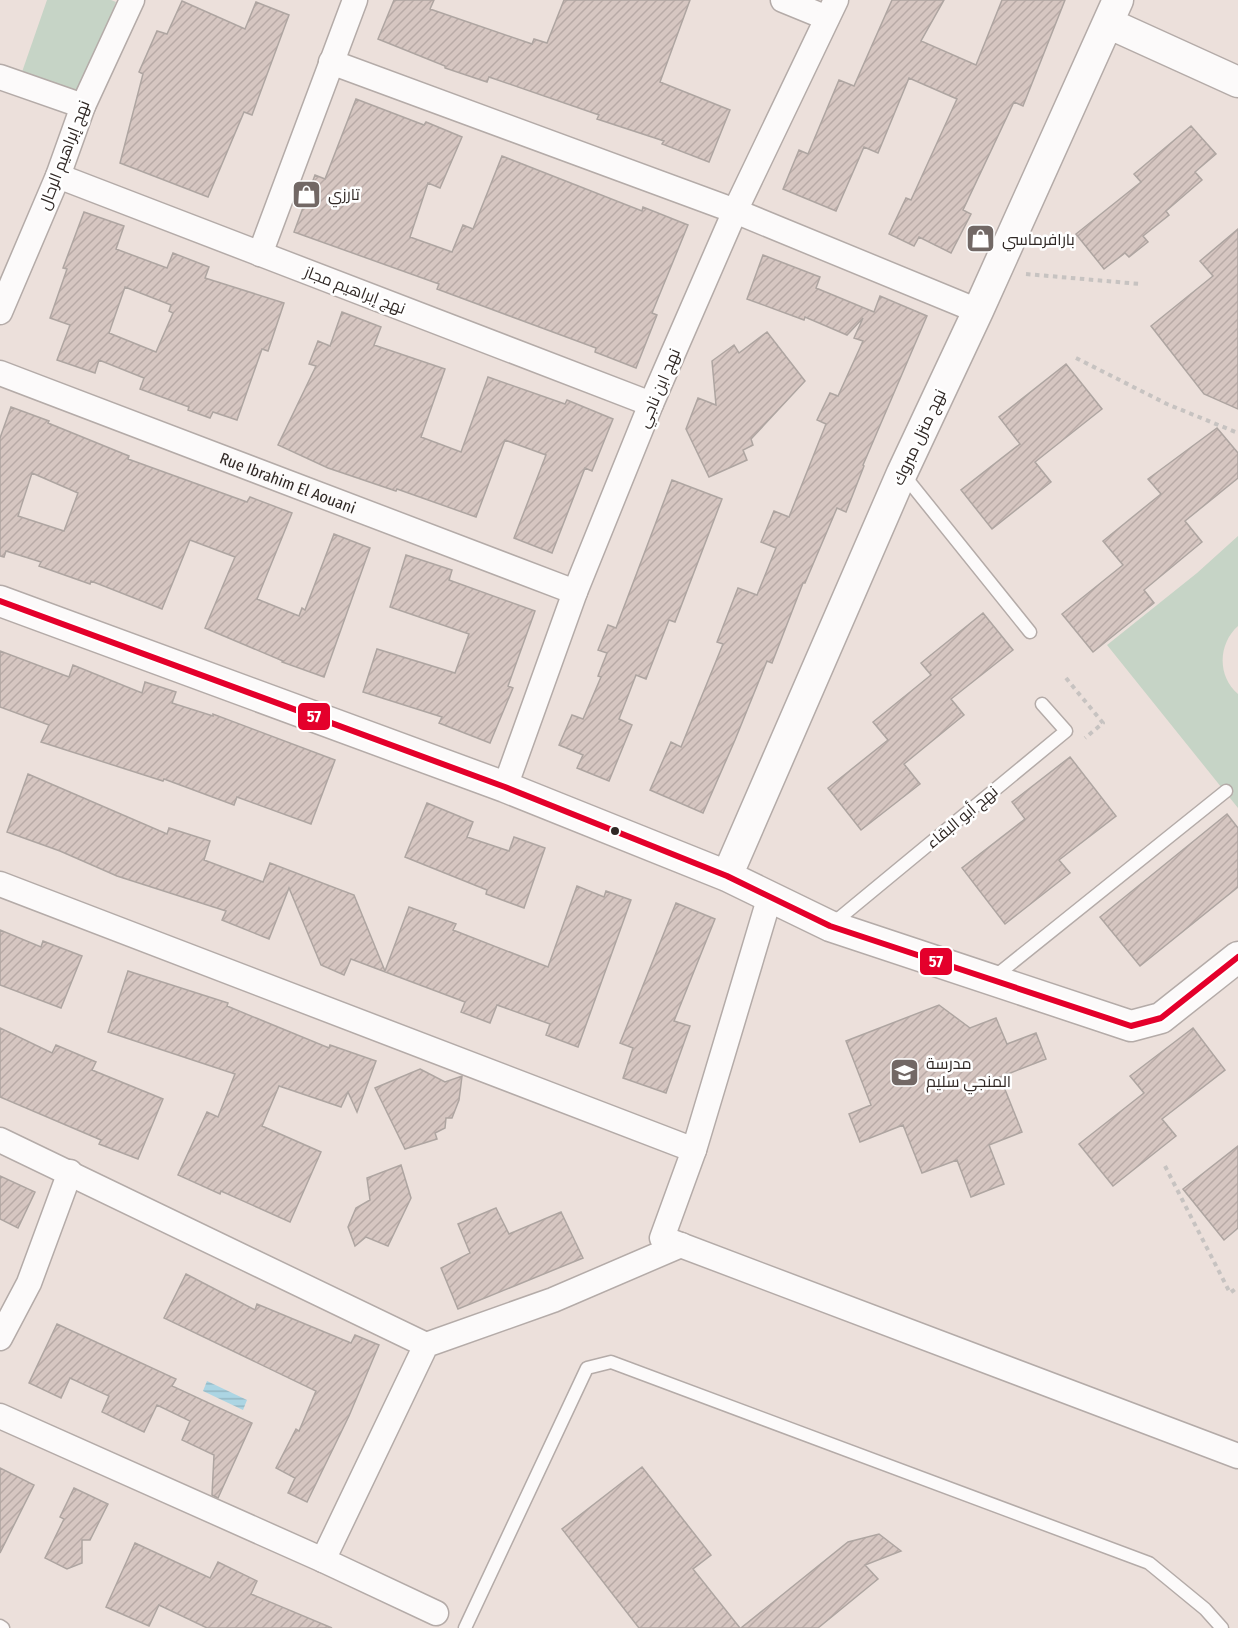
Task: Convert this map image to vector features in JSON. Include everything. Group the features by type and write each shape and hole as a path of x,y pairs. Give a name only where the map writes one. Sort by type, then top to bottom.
{"street":[{"name":"نهج إبراهيم الرحال","path":"2,298 58,176 83,106 132,0"},
{"path":"260,254 355,0"},
{"path":"783,0 831,9"},
{"name":"نهج ابن ناجي","path":"505,787 575,592 651,404 735,211 831,9"},
{"path":"1113,12 1238,82"},
{"name":"نهج منزل مبروك","path":"727,876 902,473 1113,12"},
{"path":"331,62 735,211 978,311"},
{"path":"0,77 83,106"},
{"name":"نهج إبراهيم مجاز","path":"58,176 651,404"},
{"name":"Rue Ibrahim El Aouani","path":"0,373 575,592"},
{"path":"0,601 505,787 727,876 830,926 1131,1026 1161,1018 1238,957"},
{"path":"0,884 694,1150"},
{"path":"770,896 694,1150 662,1238 1238,1456"},
{"path":"0,1140 426,1345"},
{"path":"0,1338 29,1283 70,1172"},
{"path":"323,1560 426,1345 554,1300 681,1245"},
{"path":"0,1416 436,1613"}],"lane":[{"path":"902,473 1030,632"},
{"name":"نهج أبو البقاء","path":"830,926 1066,731 1042,704"},
{"path":"992,979 1226,791"},
{"path":"465,1628 587,1368 611,1362 1149,1563 1205,1609 1222,1628"}],"path":[{"path":"995,272 1140,284"},
{"path":"1076,358 1167,404 1238,433"},
{"path":"1165,1166 1230,1293 1238,1287"}],"green space":[{"path":"47,0 111,0 116,2 85,93 22,72"},
{"path":"1238,536 1238,626 1231,633 1227,642 1223,669 1231,687 1238,694 1238,808 1107,645 1197,573"}],"water":[{"path":"207,1381 247,1400 243,1410 203,1391"}],"building":[{"path":"394,0 434,0 430,9 532,44 534,39 547,43 564,0 690,0 660,82 730,110 709,162 662,144 664,141 597,119 599,115 489,77 487,82 445,68 445,66 378,39"},
{"path":"892,0 944,0 921,41 976,65 1002,0 1065,0 1023,106 1014,102 963,210 971,214 951,253 919,237 914,246 889,234 906,198 911,200 957,99 909,78 878,153 864,147 836,211 783,189 799,150 808,154 839,80 854,86"},
{"path":"182,1 245,29 256,2 289,15 252,115 244,112 208,197 120,163 143,74 139,72 157,31 167,34"},
{"path":"356,99 424,125 426,122 462,137 440,188 428,183 410,237 452,252 463,225 473,229 502,156 642,211 643,207 688,225 652,313 657,315 636,368 595,352 596,348 437,289 439,284 294,232 315,175 325,179"},
{"path":"1191,126 1216,154 1195,172 1202,180 1166,211 1169,215 1143,236 1148,242 1129,257 1125,253 1104,269 1076,234 1141,182 1134,174"},
{"path":"84,212 124,226 116,249 167,268 173,253 209,267 205,278 284,303 268,351 262,349 237,420 213,412 210,418 188,410 189,407 140,389 144,378 99,360 95,373 57,360 70,325 50,318 67,269 63,268","holes":["125,287 171,305 169,311 173,313 156,352 109,333"]},
{"path":"1238,229 1238,409 1204,394 1151,326 1213,276 1200,261"},
{"path":"763,255 820,277 816,288 874,312 880,296 927,316 863,465 846,512 837,508 805,583 803,583 772,663 767,661 703,813 650,790 671,742 681,747 723,644 717,642 738,588 757,595 776,548 761,542 774,511 789,517 826,424 817,420 830,393 838,396 863,341 854,338 863,318 847,335 805,317 804,320 747,299"},
{"path":"342,312 381,327 374,345 445,369 421,437 461,452 488,377 565,404 567,400 613,419 592,471 585,468 552,553 514,538 546,455 505,440 476,517 328,468 278,445 316,366 309,364 318,341 330,346"},
{"path":"767,332 805,381 751,439 753,445 743,450 747,460 709,477 686,429 698,398 716,405 712,361 734,345 739,353"},
{"path":"1066,364 1102,409 1035,462 1051,482 992,529 961,490 1020,444 999,417"},
{"path":"11,407 129,456 128,459 247,502 250,497 292,513 257,599 299,616 302,608 305,610 334,534 370,548 324,677 282,662 205,628 235,557 190,540 162,609 91,581 90,584 39,566 41,562 6,551 4,557 0,556 0,438","holes":["32,473 78,493 64,531 18,516"]},
{"path":"1217,428 1238,453 1238,478 1185,521 1202,542 1144,590 1154,603 1093,652 1062,614 1123,565 1103,541 1161,494 1148,479"},
{"path":"672,480 722,499 675,622 669,620 646,679 636,675 619,719 632,725 609,781 577,768 583,755 559,745 572,715 583,719 601,677 598,676 607,653 598,650 608,625 616,628"},
{"path":"406,555 452,570 449,580 535,611 508,686 513,688 490,743 439,723 442,717 363,692 377,649 455,673 469,634 390,607"},
{"path":"983,613 1013,650 951,699 964,715 904,764 920,784 861,830 828,788 888,740 873,722 931,675 921,663"},
{"path":"0,651 69,677 73,665 142,693 145,682 176,692 172,703 213,716 213,714 335,760 311,824 237,797 234,805 164,779 163,781 41,742 49,725 0,707"},
{"path":"1070,757 1116,816 1059,860 1070,873 1005,924 962,868 1025,819 1012,802"},
{"path":"28,774 167,834 169,828 210,841 204,860 263,882 270,863 354,895 385,971 409,907 456,924 453,930 548,967 577,886 604,897 606,891 631,900 578,1047 546,1035 550,1024 497,1005 490,1023 461,1012 465,1002 351,959 344,975 321,965 289,888 269,939 222,920 226,911 117,876 60,851 7,832"},
{"path":"427,803 473,822 467,837 509,851 514,837 545,848 524,908 486,894 487,890 405,857"},
{"path":"1227,814 1238,828 1238,887 1140,966 1100,917"},
{"path":"676,903 715,919 674,1021 690,1026 666,1093 623,1078 633,1048 620,1043"},
{"path":"0,930 41,947 43,941 82,956 61,1008 0,985"},
{"path":"128,971 228,1003 227,1006 329,1048 330,1045 376,1061 357,1112 348,1092 341,1107 279,1086 262,1126 321,1152 290,1222 221,1191 220,1194 178,1175 207,1112 218,1117 235,1074 108,1032"},
{"path":"939,1005 970,1028 996,1018 1007,1044 1036,1033 1046,1059 1000,1077 1022,1132 989,1145 1004,1184 971,1197 957,1160 922,1173 903,1125 860,1142 849,1114 871,1105 846,1041"},
{"path":"0,1028 52,1053 56,1045 96,1062 92,1070 163,1099 138,1159 99,1144 101,1140 0,1097"},
{"path":"1193,1028 1225,1070 1162,1119 1176,1136 1113,1186 1079,1144 1144,1093 1130,1076"},
{"path":"420,1069 445,1082 462,1076 459,1100 452,1118 446,1118 445,1128 435,1133 437,1139 405,1149 375,1088"},
{"path":"1238,1146 1238,1228 1224,1240 1183,1189"},
{"path":"401,1165 411,1198 388,1246 366,1237 355,1246 348,1227 356,1208 370,1200 367,1178"},
{"path":"0,1176 35,1192 18,1228 0,1219"},
{"path":"496,1208 509,1234 561,1212 583,1258 458,1309 441,1268 470,1253 458,1224"},
{"path":"186,1274 255,1310 257,1304 351,1343 355,1335 379,1345 349,1416 307,1502 288,1493 295,1478 276,1468 296,1429 299,1431 316,1391 164,1318"},
{"path":"57,1324 176,1379 172,1386 252,1423 218,1498 212,1495 214,1455 182,1440 190,1421 157,1405 144,1432 102,1412 109,1396 70,1378 61,1398 29,1383"},
{"path":"642,1467 711,1555 693,1569 740,1628 639,1628 562,1529"},
{"path":"0,1468 34,1485 0,1553"},
{"path":"74,1488 108,1504 90,1540 82,1540 82,1563 67,1569 45,1558 64,1519 60,1517"},
{"path":"879,1534 901,1551 865,1565 878,1579 818,1628 741,1628 848,1542"},
{"path":"135,1543 210,1578 218,1562 257,1581 251,1594 332,1628 207,1628 159,1605 149,1626 106,1607"}],"transit line":[{"name":"57","path":"0,601 505,787 727,876 830,926 1131,1026 1161,1018 1238,957"}],"place":[{"name":"تارزي","path":"307,194"},
{"name":"بارافرماسي","path":"981,239"},
{"name":"مدرسة المنجي سليم","path":"905,1072"}]}
